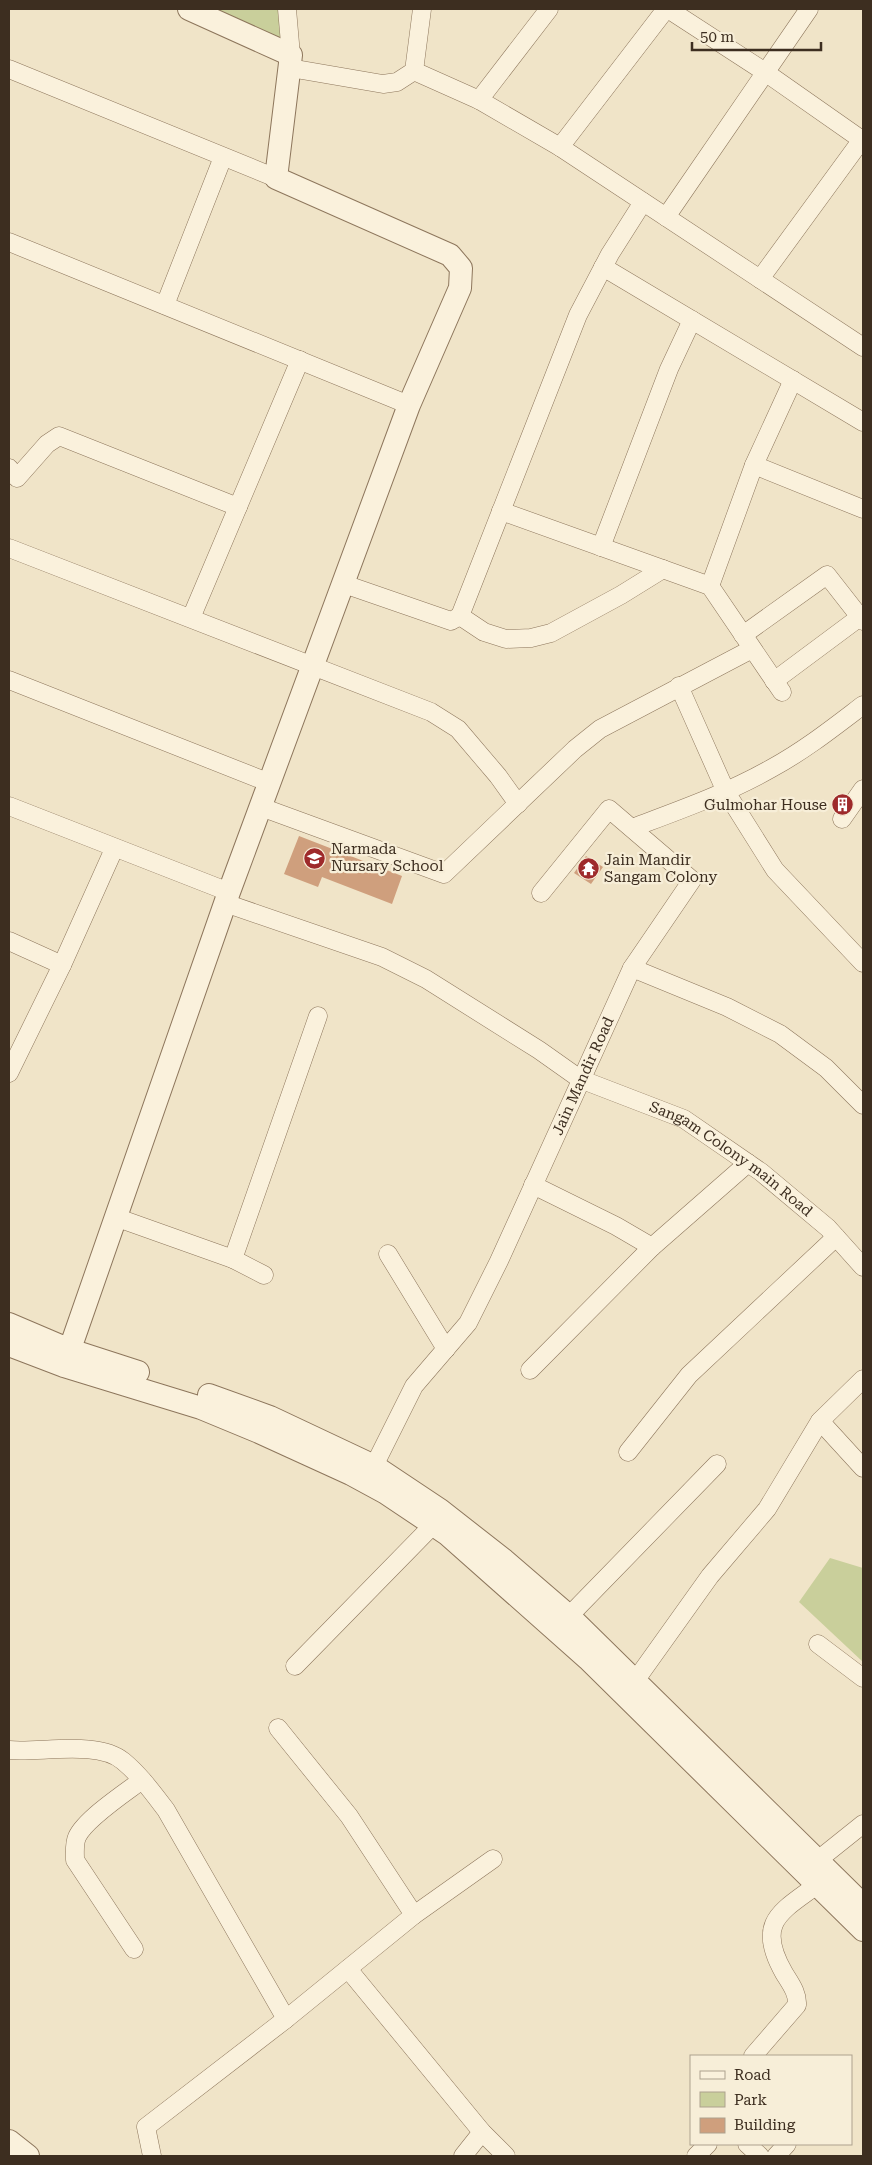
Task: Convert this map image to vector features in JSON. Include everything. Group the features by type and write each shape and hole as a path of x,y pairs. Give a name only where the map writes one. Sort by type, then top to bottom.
{"street":[{"path":"188,9 291,62 383,84 397,82 414,71 422,9"},
{"path":"276,178 291,62 287,9"},
{"path":"479,100 549,9"},
{"path":"560,146 667,9 765,72 863,139 760,279"},
{"path":"666,217 809,9"},
{"path":"9,69 276,178 450,254 461,268 460,288 410,405 315,665 227,897 67,1358"},
{"path":"414,71 479,100 560,146 863,347"},
{"path":"165,305 223,156"},
{"path":"344,584 451,620 460,616 578,315 603,267 643,202"},
{"path":"9,242 410,405"},
{"path":"603,267 863,422"},
{"path":"601,547 669,369 692,320"},
{"path":"191,618 300,360"},
{"path":"710,586 754,466 793,380"},
{"path":"9,468 17,478 47,444 59,436 238,507"},
{"path":"754,466 863,509"},
{"path":"261,807 444,874 575,748 600,729 679,686 748,642 827,575 862,619 778,687 748,642 710,586 501,511"},
{"path":"9,548 315,665 431,712 458,729 498,776 518,804"},
{"path":"460,616 484,632 506,639 530,638 551,633 621,595 663,569"},
{"path":"9,680 270,783"},
{"path":"679,686 726,792 775,870 863,963"},
{"path":"632,828 726,792 798,753 863,705"},
{"path":"842,819 863,789"},
{"name":"Sangam Colony main Road","path":"9,806 227,897 382,956 426,979 539,1050 580,1079 684,1119 761,1172 836,1237 863,1267"},
{"name":"Jain Mandir Road","path":"374,1466 414,1386 468,1323 499,1262 580,1079 632,968 692,880 609,809 541,893"},
{"path":"9,1073 62,965 114,849"},
{"path":"9,941 62,965"},
{"path":"632,968 727,1007 780,1034 826,1068 863,1105"},
{"path":"233,1259 318,1016"},
{"path":"530,1370 652,1247 748,1163"},
{"path":"533,1185 616,1226 652,1247"},
{"path":"115,1217 233,1259 264,1275"},
{"path":"628,1452 689,1375 836,1237"},
{"path":"388,1254 446,1349"},
{"path":"9,1324 67,1358 260,1432 351,1474 386,1493 433,1524 498,1578 822,1873 863,1905"},
{"path":"9,1345 177,1384 270,1417 374,1466 440,1510 504,1560 569,1616 635,1681 822,1873 863,1930"},
{"path":"635,1681 710,1576 767,1508 820,1421 863,1378"},
{"path":"820,1421 863,1468"},
{"path":"569,1616 717,1464"},
{"path":"295,1666 433,1524"},
{"path":"818,1644 863,1678"},
{"path":"278,1728 349,1816 414,1915"},
{"path":"9,1750 91,1749 121,1759 142,1780 166,1810 286,2019"},
{"path":"134,1949 75,1860 75,1846 78,1835 88,1822 142,1780"},
{"path":"754,2055 797,2005 796,1993 773,1952 770,1939 771,1929 782,1912 822,1873 863,1824"},
{"path":"152,2156 146,2127 286,2019 414,1915 494,1859"},
{"path":"348,1969 482,2132 506,2156"},
{"path":"463,2156 482,2132"},
{"path":"9,2141 28,2156"},
{"path":"696,2156 707,2145"},
{"path":"748,2145 760,2156"},
{"path":"776,2156 786,2145"}],"green space":[{"path":"213,9 280,9 286,43"},
{"path":"830,1558 863,1568 863,1662 799,1602"}],"building":[{"path":"299,836 402,876 392,904 322,877 318,887 284,874"},
{"path":"586,856 603,867 591,884 574,873"}],"place":[{"name":"Gulmohar House","path":"843,805"},
{"name":"Narmada Nursary School","path":"315,858"},
{"name":"Jain Mandir Sangam Colony","path":"588,869"}]}
